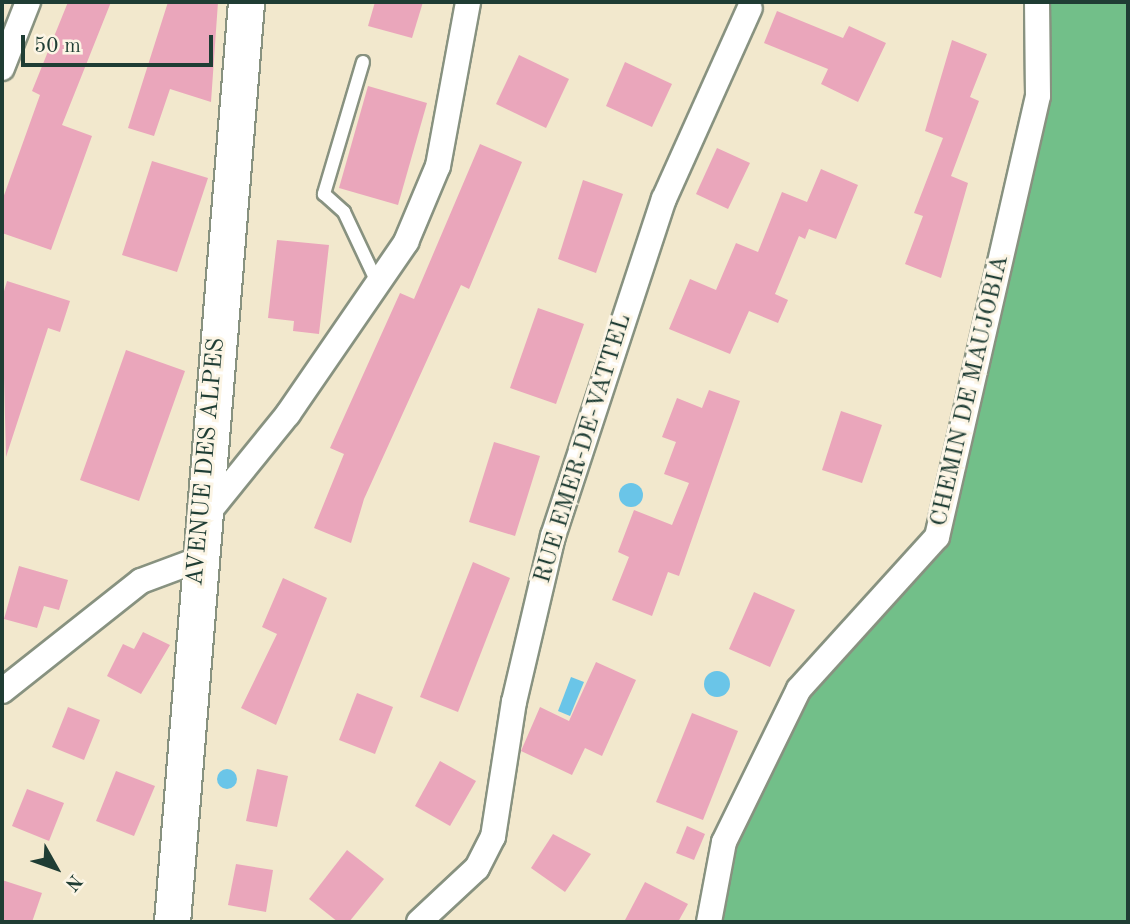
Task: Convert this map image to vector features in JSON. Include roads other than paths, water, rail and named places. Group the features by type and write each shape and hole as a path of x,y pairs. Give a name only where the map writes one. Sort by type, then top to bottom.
{"main road":[{"name":"AVENUE DES ALPES","path":"172,922 246,2"}],"street":[{"path":"2,68 28,2"},
{"path":"203,519 288,414 376,280 406,242 438,166 468,2"},
{"name":"CHEMIN DE MAUJOBIA","path":"709,922 724,842 799,689 937,537 1038,96 1037,2"},
{"name":"RUE EMER-DE-VATTEL","path":"419,922 477,868 493,837 514,702 552,536 664,199 750,8"},
{"path":"2,691 141,581 200,559"}],"lane":[{"path":"363,62 324,194 344,212 376,280"}],"water":[{"path":"631,483 642,490 643,495 636,506 631,507 620,500 619,495 626,484"},
{"path":"717,671 726,675 730,684 726,693 717,697 708,693 704,684 708,675"},
{"path":"571,677 584,682 570,716 558,711"},
{"path":"223,769 231,769 237,779 231,789 223,789 217,783 217,775"}]}
